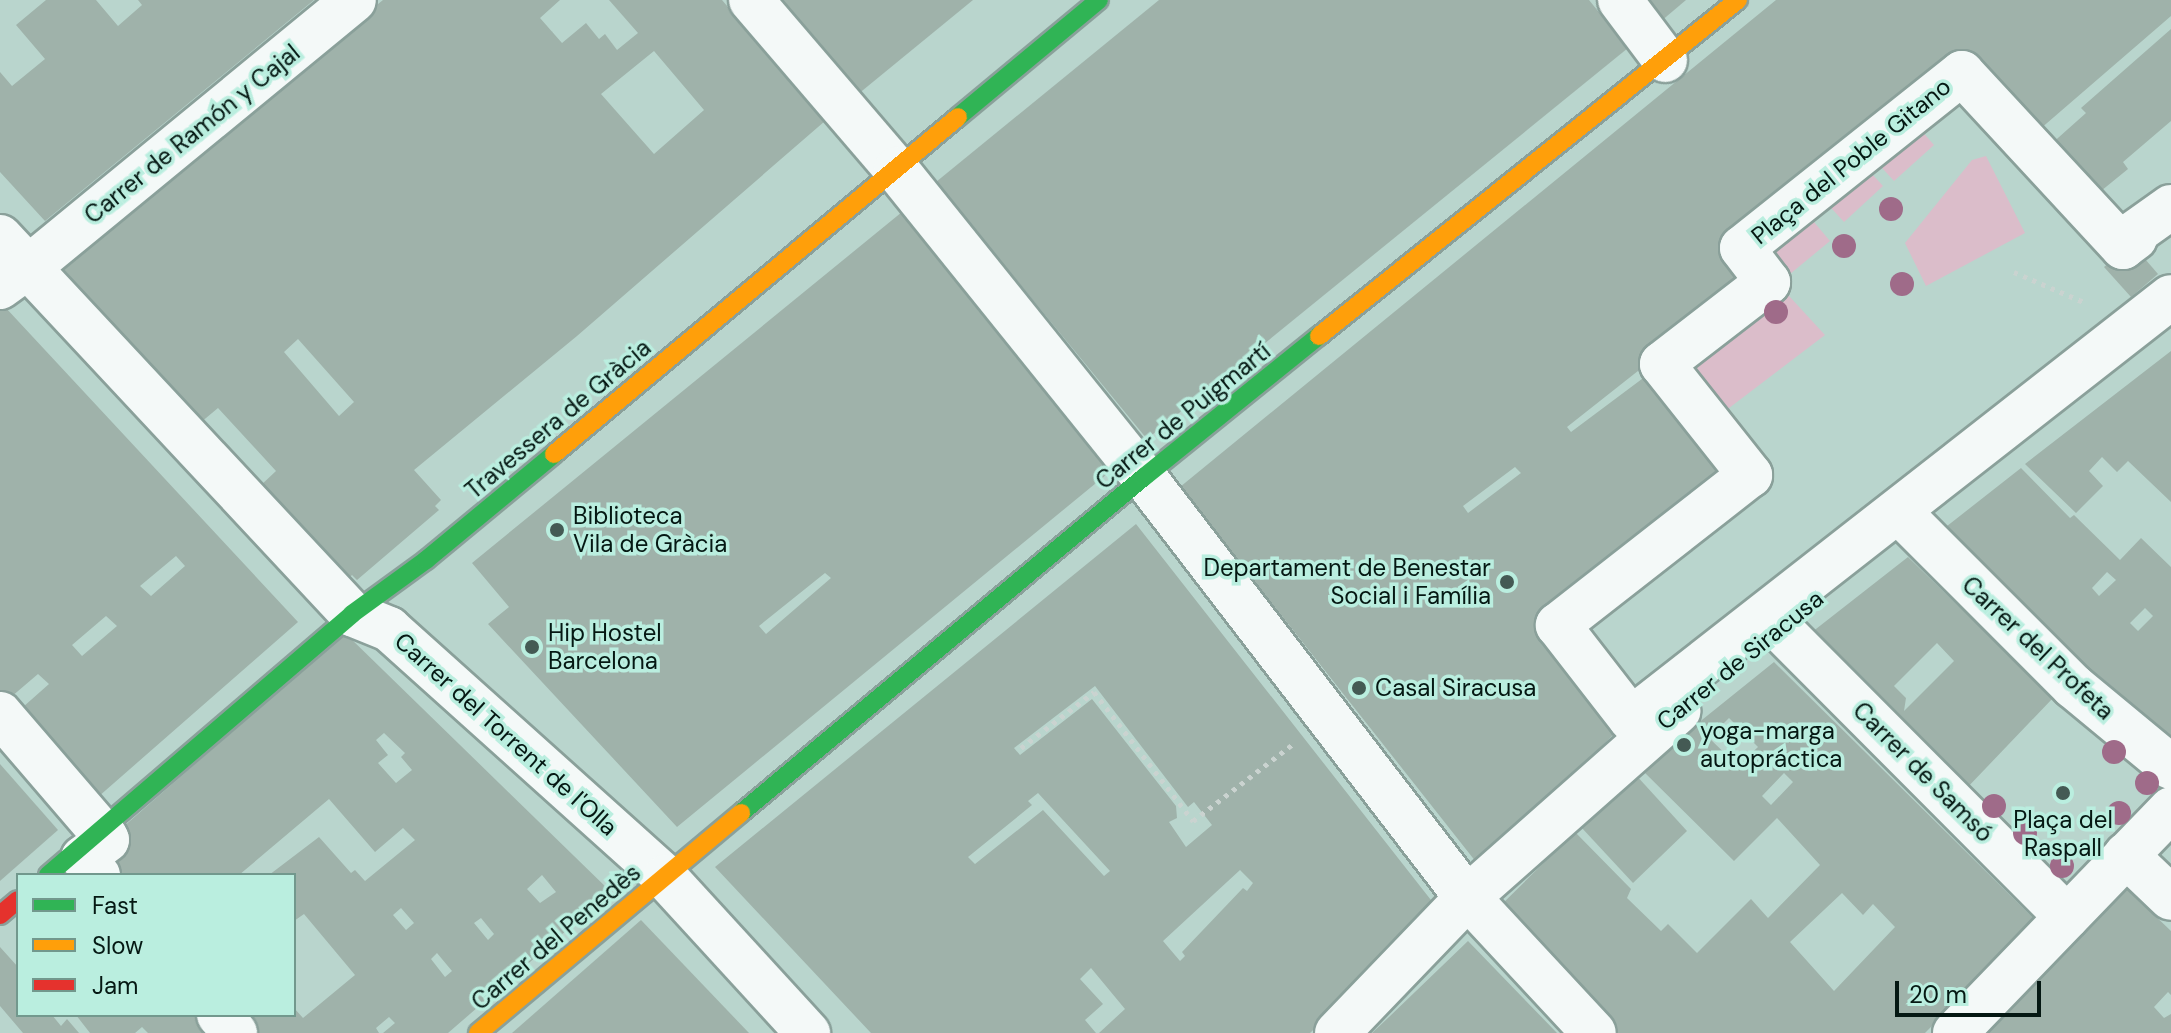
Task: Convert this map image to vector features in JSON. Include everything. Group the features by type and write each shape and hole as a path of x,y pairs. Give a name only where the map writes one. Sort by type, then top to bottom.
{"street":[{"name":"Carrer de Ramón y Cajal","path":"9,264 354,0"},
{"path":"751,0 890,161 1144,477 1468,897 1594,1033"},
{"name":"Travessera de Gràcia","path":"50,873 352,614 426,560 890,161 1099,0"},
{"path":"1620,0 1665,60"},
{"name":"Carrer de Puigmartí","path":"665,877 1144,477 1738,0"},
{"name":"Plaça del Poble Gitano","path":"2171,207 2133,234 2135,238 2123,247 1962,73 1742,248 1768,282 1662,364 1750,475 1558,625 1631,719 2171,297"},
{"name":"Carrer del Torrent de l'Olla","path":"9,264 352,614 389,629 665,877 808,1033"},
{"name":"Carrer de Siracusa","path":"1337,1033 1468,897 1645,737 1910,523 2171,320"},
{"name":"Carrer del Profeta","path":"1910,523 2073,686 2171,767"},
{"name":"Carrer de Samsó","path":"1779,628 2067,917"},
{"path":"0,714 107,840 83,858 96,873"},
{"path":"1955,1033 2171,809"},
{"path":"2126,855 2171,898"},
{"name":"Carrer del Penedès","path":"478,1033 665,877"},
{"path":"0,915 16,902"},
{"path":"221,1017 235,1033"}],"path":[{"path":"1021,748 1094,692 1193,821 1329,717"}],"shaded area":[{"path":"1913,121 1934,145 1894,181 1873,158"},
{"path":"1986,156 2025,233 1926,286 1905,243 1972,160"},
{"path":"1862,163 1883,186 1844,222 1823,199"},
{"path":"1803,209 1830,241 1784,279 1757,247"},
{"path":"1777,283 1825,335 1712,421 1667,363"}],"building":[{"path":"46,0 96,0 118,26 142,5 138,0 314,0 45,221 0,172 0,72 12,86 45,59 16,25"},
{"path":"383,0 560,0 540,18 562,43 586,23 599,39 605,34 617,50 638,33 609,0 722,0 825,121 577,336 414,470 441,500 435,506 439,510 357,580 352,575 349,578 259,487 276,471 218,408 200,423 58,263","holes":["654,51 704,110 654,154 601,94","298,339 354,402 339,416 284,352"]},
{"path":"776,0 973,0 857,95"},
{"path":"1159,0 1589,0 1628,48 1147,439 936,182"},
{"path":"1643,0 1686,0 1660,22"},
{"path":"1776,0 2171,0 2171,16 2025,142 1962,73 1742,248 1762,273 1567,427 1571,432 1662,364 1750,475 1558,625 1616,732 1480,867 1180,487","holes":["1515,467 1521,473 1468,513 1463,506"]},
{"path":"2171,29 2171,121 2123,162 2128,169 2085,204 2040,154 2086,113 2081,108"},
{"path":"902,212 1118,465 677,827 488,624 509,607 472,563","holes":["825,573 831,578 766,634 759,626"]},
{"path":"2132,244 2158,274 2131,297 2104,267"},
{"path":"5,307 298,622 90,804 14,715 49,684 38,674 4,703 0,698 0,311","holes":["176,556 185,566 151,596 140,586","106,616 117,626 82,656 72,645"]},
{"path":"2171,351 2171,502 2128,461 2117,472 2102,457 2089,471 2103,486 2076,513 2025,464"},
{"path":"2021,468 2070,518 2074,515 2120,560 2141,538 2171,567 2171,753 1942,530","holes":["2107,572 2116,580 2099,596 2092,588","2145,608 2153,616 2138,631 2130,623"]},
{"path":"1136,524 1438,909 1310,1033 1099,1033 1125,1009 1091,968 1080,979 1103,1004 1085,1020 1096,1033 871,1033 715,867","holes":["1095,686 1188,807 1194,802 1212,825 1186,847 1169,822 1177,818 1176,806 1092,699 1020,755 1014,748","1038,793 1110,871 1104,876 1043,810 975,864 968,857 1032,805 1028,801","1240,870 1253,883 1247,891 1243,888 1182,952 1185,956 1180,961 1163,941"]},
{"path":"1908,557 2053,698 1964,791 1807,636","holes":["1937,643 1954,661 1904,711 1906,698 1894,686"]},
{"path":"345,633 611,892 448,1033 383,1033 395,1023 389,1017 376,1028 379,1033 257,1033 244,1017 296,1017 296,1010 303,1018 355,975 304,914 296,920 296,873 272,873 319,837 351,873 355,870 365,881 415,840 403,828 375,852 329,799 241,873 120,873 99,848","holes":["384,733 405,753 401,757 412,770 396,783 378,763 388,755 376,740","542,875 556,892 540,903 527,889","401,908 414,923 406,930 393,915","481,918 494,934 488,940 474,923","437,953 452,971 445,977 431,959"]},
{"path":"1774,662 2036,921 1925,1033 1614,1033 1495,911 1575,832 1631,889 1627,898 1661,931 1668,924 1697,953 1751,899 1768,918 1820,865 1777,818 1734,861 1641,769","holes":["1729,718 1758,747 1738,766 1709,738","1784,773 1793,782 1771,805 1762,796","1842,893 1863,915 1873,904 1895,927 1834,991 1790,942"]},
{"path":"0,764 58,830 0,881"},
{"path":"1635,774 1687,831 1633,883 1581,827"},
{"path":"2126,888 2171,931 2171,995 2168,992 2154,1007 2164,1018 2171,1014 2171,1033 1987,1033"},
{"path":"641,920 749,1033 512,1033"},
{"path":"1468,941 1557,1033 1372,1033 1389,1017"},
{"path":"0,947 16,965 16,1017 54,1017 61,1026 67,1019 79,1033 23,1033 0,1006"},
{"path":"78,1017 196,1017 209,1033 148,1033 142,1027 135,1033 90,1033"}],"traffic: fast":[{"path":"958,117 1099,0"},
{"path":"741,813 1144,477 1319,336"},
{"path":"50,873 352,614 426,560 554,454"}],"traffic: slow":[{"path":"1319,336 1738,0"},
{"path":"554,454 958,117"},
{"path":"478,1033 741,813"}],"traffic: jam":[{"path":"0,915 16,902"}],"place":[{"name":"Biblioteca Vila de Gràcia","path":"557,530"},
{"name":"Departament de Benestar Social i Família","path":"1507,582"},
{"name":"Hip Hostel Barcelona","path":"532,647"},
{"name":"Casal Siracusa","path":"1359,688"},
{"name":"yoga-marga autopráctica","path":"1684,745"},
{"name":"Plaça del Raspall","path":"2063,793"}]}
